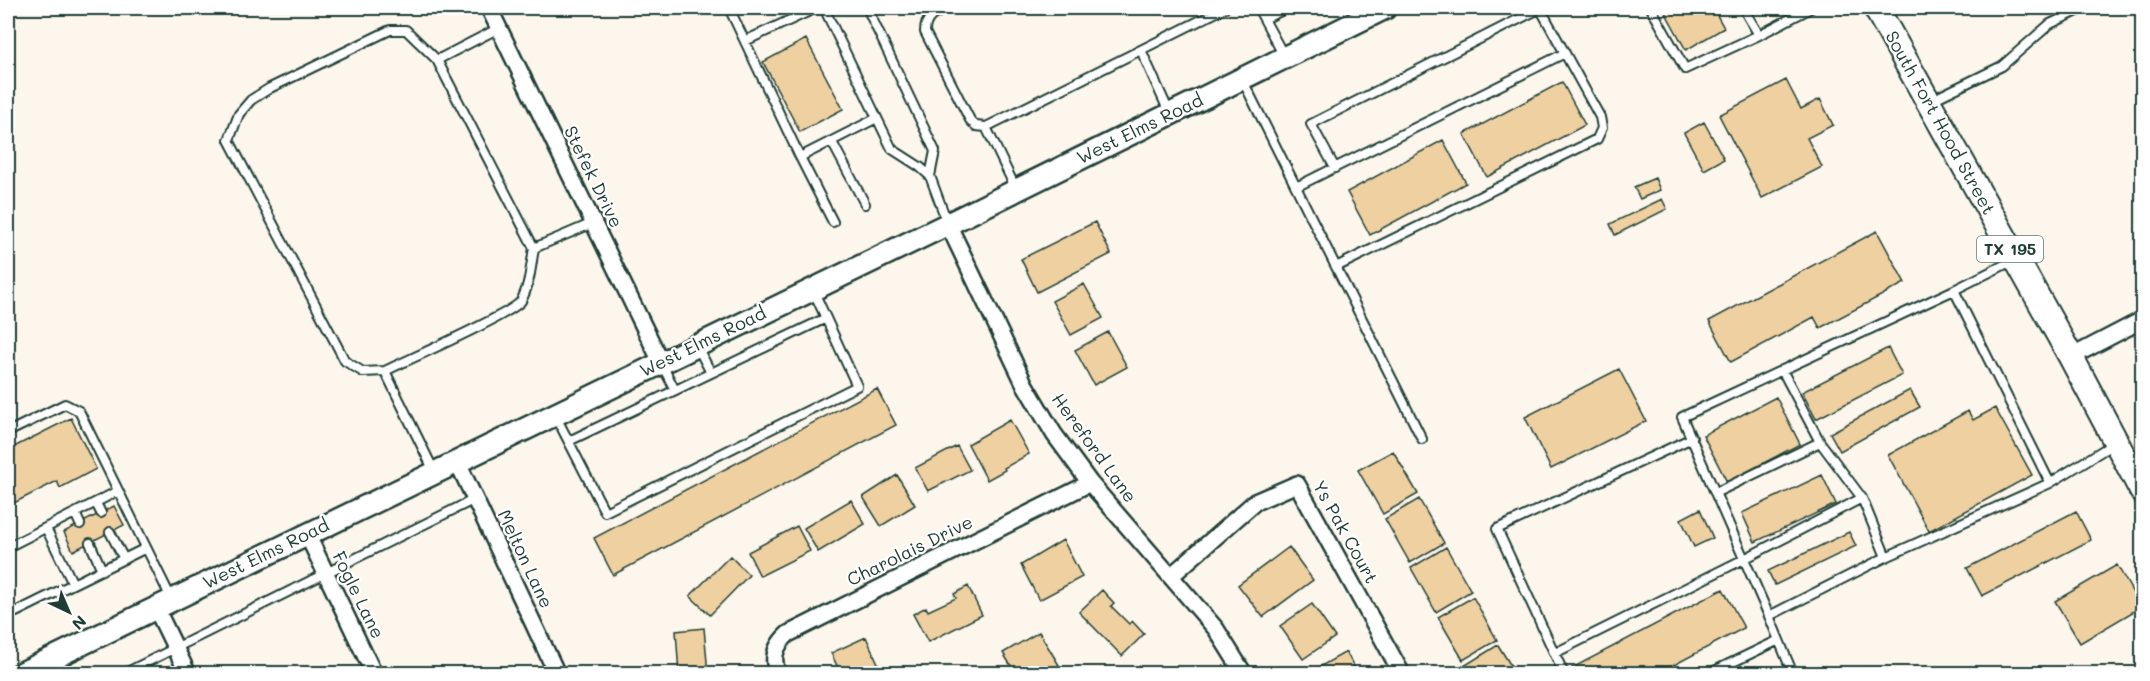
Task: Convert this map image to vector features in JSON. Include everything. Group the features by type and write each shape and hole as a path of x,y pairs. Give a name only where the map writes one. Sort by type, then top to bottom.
{"highway":[{"name":"South Fort Hood Street","path":"1876,8 2071,357 2142,491"}],"main road":[{"name":"West Elms Road","path":"20,674 53,666 164,604 948,224 1385,8"}],"street":[{"name":"Stefek Drive","path":"489,8 661,362"},
{"name":"Hereford Lane","path":"948,224 1025,385 1054,434 1090,483 1216,629 1244,674"},
{"path":"2071,357 2142,320"},
{"name":"Melton Lane","path":"457,461 557,674"},
{"name":"Charolais Drive","path":"778,674 774,653 779,642 788,634 1090,483"},
{"name":"Ys Pak Court","path":"1171,576 1255,502 1297,484 1402,674"},
{"name":"Fogle Lane","path":"307,534 374,674"},
{"path":"164,604 175,648 188,674"}],"lane":[{"path":"729,8 833,222"},
{"path":"745,41 816,8"},
{"path":"824,8 892,149 930,176 948,224"},
{"path":"867,8 935,152 930,176"},
{"path":"924,8 930,16"},
{"path":"948,8 930,16 925,24 925,32 970,120 976,126 986,127 1226,8"},
{"path":"1258,8 1284,57"},
{"path":"1264,19 1287,8"},
{"path":"1335,168 1311,124 1540,8 1600,117 1602,128 1597,139 1336,267"},
{"path":"1651,8 1685,69 1759,35 1807,8"},
{"path":"1743,8 1759,35"},
{"path":"1928,102 2002,66 2050,24 2084,8"},
{"path":"437,60 499,28"},
{"path":"390,30 406,30 437,60 534,248 528,285 520,304 385,371 363,372 345,361 229,140 239,114 251,100 270,88 390,30"},
{"path":"1141,50 1170,114"},
{"path":"1296,187 1566,53"},
{"path":"1242,78 1422,439"},
{"path":"800,157 877,118"},
{"path":"986,127 1017,189"},
{"path":"832,142 865,204"},
{"path":"534,248 593,223"},
{"path":"1793,674 1682,417 1954,290 2015,259"},
{"path":"555,414 604,512 857,386 812,288"},
{"path":"1954,290 2050,483"},
{"path":"569,441 826,318"},
{"path":"697,345 711,373"},
{"path":"661,362 675,390"},
{"path":"1782,370 1820,442 1862,498 1886,557"},
{"path":"385,371 435,472"},
{"path":"8,432 65,404 79,411 146,548 164,604"},
{"path":"1564,674 1497,529 1692,438"},
{"path":"1715,493 1820,442"},
{"path":"1769,616 1886,557 2050,483 2115,442"},
{"path":"8,547 118,491"},
{"path":"1555,653 1744,560 1862,498"},
{"path":"123,674 475,499"},
{"path":"96,502 101,513"},
{"path":"75,513 80,524"},
{"path":"46,528 73,584"},
{"path":"110,532 124,559"},
{"path":"90,543 102,570"},
{"path":"8,609 16,612 146,548"},
{"path":"1708,674 1779,640"}],"building":[{"path":"1663,8 1713,8 1724,28 1686,50"},
{"path":"1761,8 1777,8 1765,14"},
{"path":"806,39 843,109 800,132 763,62"},
{"path":"1786,80 1801,109 1820,99 1833,125 1807,138 1822,167 1762,198 1719,115"},
{"path":"1562,82 1585,125 1487,177 1464,134"},
{"path":"1704,122 1724,159 1704,170 1684,133"},
{"path":"1443,140 1466,183 1370,235 1347,192"},
{"path":"1655,178 1660,190 1640,199 1634,187"},
{"path":"1662,199 1667,209 1615,235 1610,224"},
{"path":"1095,222 1111,254 1037,292 1021,259"},
{"path":"1877,231 1905,283 1820,328 1814,317 1731,362 1709,321"},
{"path":"1084,284 1103,318 1071,335 1052,301"},
{"path":"1108,332 1127,367 1094,385 1075,350"},
{"path":"1888,348 1902,375 1816,419 1802,392"},
{"path":"1619,369 1646,421 1551,469 1525,417"},
{"path":"877,389 896,425 613,575 594,538"},
{"path":"1910,390 1920,407 1840,451 1830,433"},
{"path":"1776,397 1800,444 1727,482 1703,435"},
{"path":"1995,408 2032,475 1929,531 1888,455 1968,411 1973,420"},
{"path":"71,418 96,469 60,488 57,481 8,506 8,450"},
{"path":"1010,420 1029,454 987,480 968,444"},
{"path":"957,446 970,470 928,491 915,468"},
{"path":"1393,451 1418,494 1383,514 1358,470"},
{"path":"897,475 915,505 881,526 863,497"},
{"path":"1822,475 1836,504 1755,542 1742,513"},
{"path":"1419,499 1444,543 1410,563 1385,519"},
{"path":"851,500 865,524 818,552 804,528"},
{"path":"114,506 124,525 73,551 64,532"},
{"path":"1700,509 1713,538 1694,547 1681,519"},
{"path":"2076,511 2091,540 1982,596 1967,568"},
{"path":"797,526 810,551 760,576 748,552"},
{"path":"1849,532 1856,546 1775,585 1768,571"},
{"path":"1063,540 1082,577 1039,600 1021,565"},
{"path":"1289,547 1313,580 1263,617 1238,585"},
{"path":"1446,547 1471,591 1436,612 1411,568"},
{"path":"730,556 749,575 710,615 690,596"},
{"path":"2117,565 2141,607 2080,643 2055,601"},
{"path":"968,586 982,615 928,642 913,614 926,607 928,611 956,598 954,594"},
{"path":"1723,589 1744,628 1657,674 1575,674 1572,668"},
{"path":"1102,590 1114,603 1111,606 1129,624 1132,621 1144,634 1122,656 1079,612"},
{"path":"1473,597 1497,640 1463,660 1438,617"},
{"path":"1312,604 1335,637 1303,659 1280,626"},
{"path":"704,628 708,674 679,674 676,631"},
{"path":"1039,632 1059,665 1044,674 1016,674 1003,653"},
{"path":"866,637 882,672 841,674 831,653"},
{"path":"1498,645 1516,674 1469,674 1464,666"},
{"path":"1346,652 1358,674 1313,674 1312,671"},
{"path":"2142,666 2142,674 2130,674"}]}
